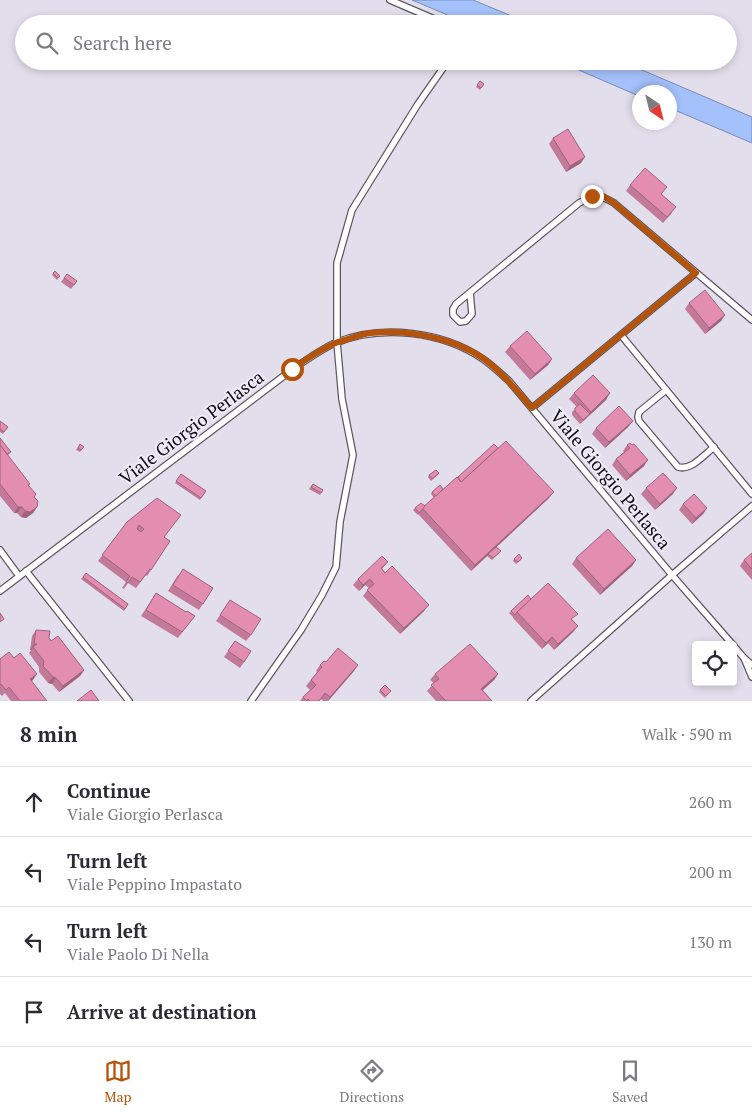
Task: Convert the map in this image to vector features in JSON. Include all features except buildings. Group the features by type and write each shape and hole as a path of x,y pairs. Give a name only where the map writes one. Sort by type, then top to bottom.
{"street":[{"path":"390,0 425,15"},
{"path":"253,700 301,630 336,568 340,522 353,454 342,399 337,342 338,263 352,210 418,104 442,70"},
{"path":"470,293 471,317 466,321 460,322 452,315 452,308 470,293 579,203 592,196 603,196 614,203 752,320"},
{"path":"532,408 696,273"},
{"name":"Viale Giorgio Perlasca","path":"0,591 292,369 321,350 337,342 370,333 411,333 452,342 483,358 509,382 730,641"},
{"path":"621,335 752,494"},
{"path":"666,390 639,412 639,421 678,467 684,469 689,467 714,447"},
{"path":"531,701 752,506"},
{"path":"0,550 19,576"},
{"path":"26,571 129,701"},
{"name":"Viale Giorgio Perlasca","path":"737,650 752,665"},
{"name":"Viale Giorgio Perlasca","path":"744,658 752,677"}],"water":[{"path":"412,0 473,0 509,15 448,15"},
{"path":"579,70 642,70 752,117 752,143 677,111 677,85 632,85 632,93"}],"route":[{"path":"292,369 337,342 370,333 411,333 452,342 483,358 509,382 532,408 696,273 614,203 603,196 592,196"}]}
